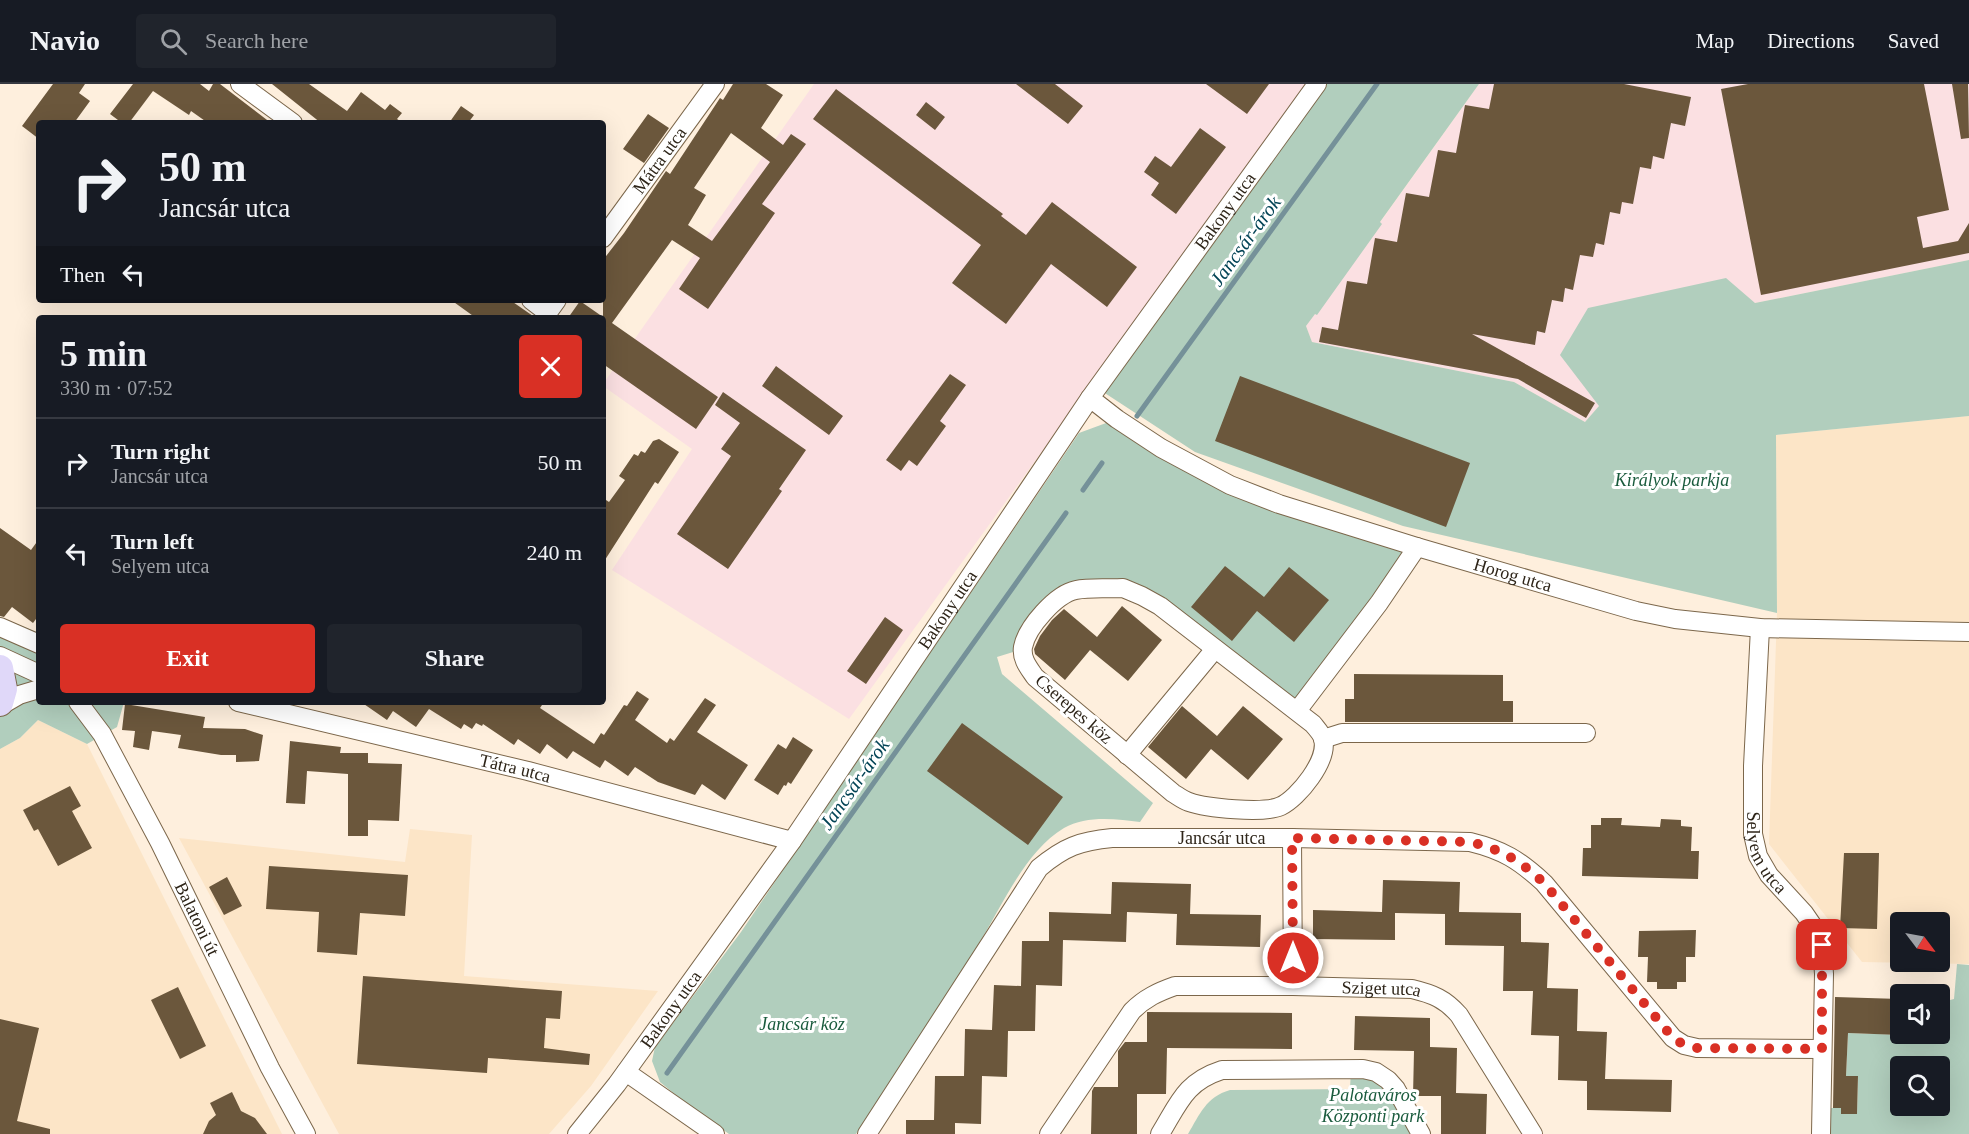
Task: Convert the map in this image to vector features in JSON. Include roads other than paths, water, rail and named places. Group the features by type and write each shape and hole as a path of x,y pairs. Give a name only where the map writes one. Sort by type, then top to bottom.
{"main road":[{"path":"0,668 4,689 0,705"}],"street":[{"path":"240,84 289,120"},
{"name":"Mátra utca","path":"606,234 715,84"},
{"name":"Bakony utca","path":"577,1134 626,1072 792,841 1090,398 1317,84"},
{"path":"537,303 550,310"},
{"name":"Horog utca","path":"1090,398 1116,419 1161,448 1230,485 1279,504 1417,547 1636,611 1675,619 1760,628 1969,632"},
{"path":"1297,711 1379,603 1417,547"},
{"name":"Cserepes köz","path":"1123,588 1160,606 1297,711 1313,724 1323,739 1323,754 1316,771 1296,795 1281,806 1266,810 1205,806 1186,801 1052,692 1035,677 1026,664 1023,649 1028,635 1046,610 1059,598 1075,590 1123,588"},
{"path":"0,627 36,643"},
{"name":"Selyem utca","path":"1760,628 1753,766 1753,834 1758,856 1769,875 1804,914 1821,939 1824,955 1821,1134"},
{"name":"Cserepes köz","path":"1127,755 1215,649"},
{"path":"0,656 36,673"},
{"path":"0,705 19,695 36,690"},
{"name":"Balatoni út","path":"78,705 102,734 160,843 270,1068 306,1134"},
{"name":"Tátra utca","path":"266,705 792,841"},
{"path":"1323,739 1342,733 1586,733"},
{"path":"1292,838 1293,986"},
{"name":"Jancsár utca","path":"867,1134 1040,868 1070,846 1089,840 1292,838 1470,842 1496,848 1527,868 1544,883 1673,1038 1684,1045 1697,1048 1822,1049"},
{"name":"Sziget utca","path":"1049,1134 1132,1011 1144,999 1175,986 1412,989 1431,993 1447,1001 1459,1015 1533,1134"},
{"path":"1160,1134 1189,1088 1204,1076 1222,1070 1318,1069 1363,1069 1376,1072 1396,1089 1421,1134"},
{"path":"626,1072 715,1134"}],"waterway":[{"name":"Jancsár-árok","path":"1137,416 1377,84"},
{"name":"Jancsár-árok","path":"1083,490 1102,463"},
{"name":"Jancsár-árok","path":"667,1073 1066,513"}],"park label":[{"name":"Királyok parkja","path":"1672,480"},
{"name":"Jancsár köz","path":"802,1024"},
{"name":"Palotaváros Központi park","path":"1373,1105"}]}
